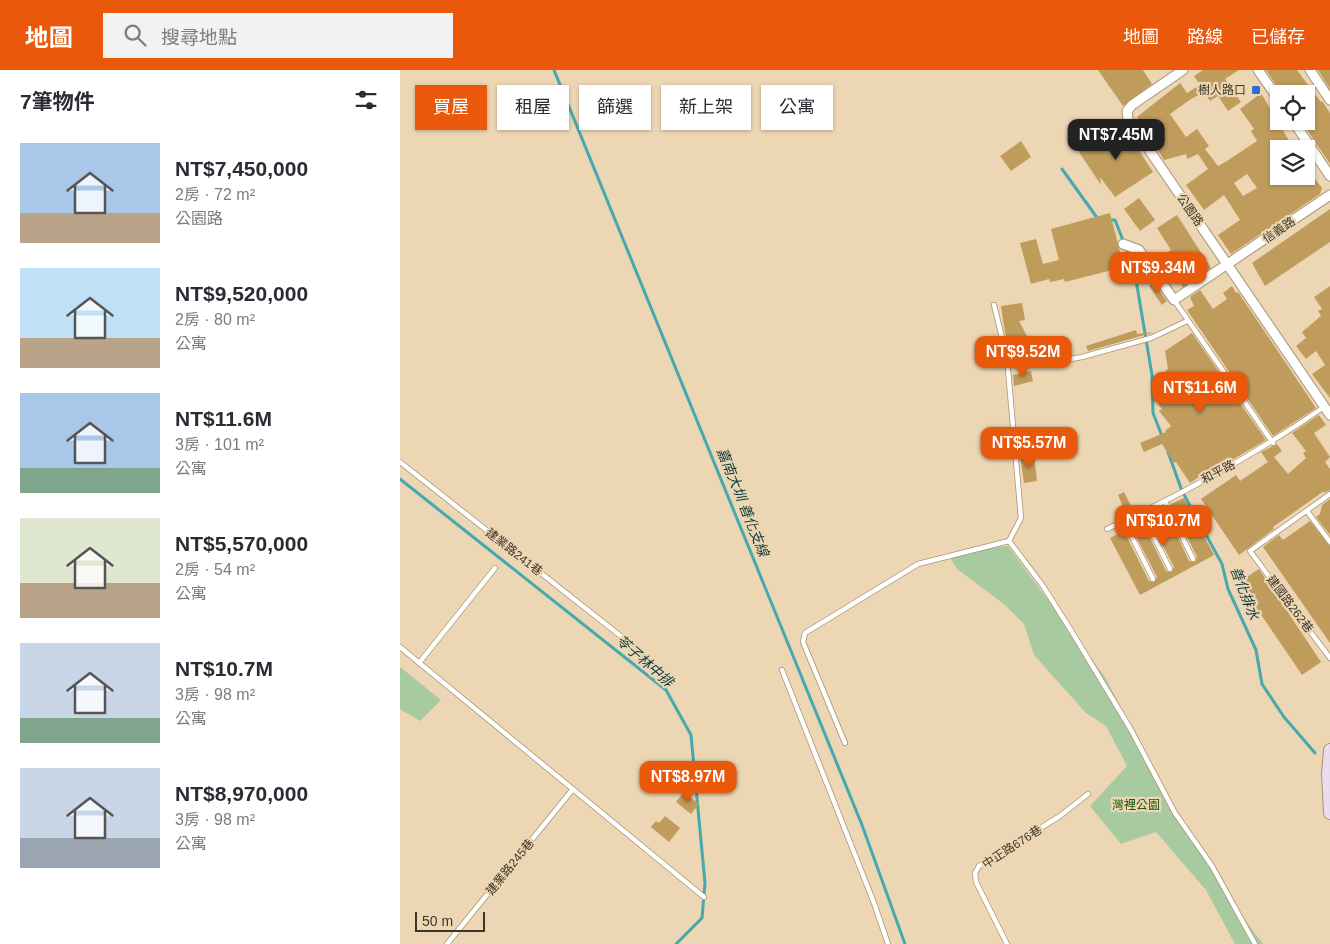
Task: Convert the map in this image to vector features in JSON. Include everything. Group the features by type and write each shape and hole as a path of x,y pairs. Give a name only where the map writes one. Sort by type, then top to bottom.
{"street":[{"name":"公園路","path":"1183,70 1132,105 1127,111 1127,116 1330,415"},
{"path":"1258,70 1270,87"},
{"path":"1310,70 1330,100"},
{"path":"1299,130 1330,176"},
{"name":"信義路","path":"1174,300 1330,195"},
{"path":"1123,244 1139,250 1174,300"},
{"path":"1329,762 1330,813"}],"lane":[{"path":"1174,300 1273,443"},
{"path":"994,305 1007,358 1020,518 1009,542"},
{"path":"1031,354 1049,363 1082,357 1151,338 1187,321"},
{"name":"和平路","path":"1108,528 1142,513 1273,443 1324,406"},
{"name":"建業路241巷","path":"400,462 627,641"},
{"path":"1330,494 1307,511 1330,542"},
{"path":"1165,501 1193,558"},
{"name":"建國路262巷","path":"1307,511 1250,551 1330,658"},
{"path":"1142,513 1170,569"},
{"path":"1124,521 1153,579"},
{"path":"845,743 804,642 804,633 918,564 1009,542"},
{"path":"1009,542 1043,586 1072,632 1130,728 1175,813 1212,866 1255,944"},
{"path":"419,663 495,568"},
{"path":"400,647 704,897"},
{"path":"782,670 874,903 888,944"},
{"name":"建業路245巷","path":"447,944 573,789"},
{"name":"中正路676巷","path":"1007,944 976,882 976,873 979,866 1060,816 1088,794"}],"green space":[{"name":"灣裡公園","path":"1008,546 1105,677 1160,784 1236,908 1263,944 1235,944 1206,890 1156,832 1121,844 1090,806 1127,766 1106,726 1086,713 1034,655 1024,624 1005,605 957,569 948,554"},
{"path":"400,667 441,700 420,721 400,709"}],"building":[{"path":"1098,70 1143,70 1152,84 1123,106"},
{"path":"1203,70 1239,70 1225,79 1241,102 1228,111 1218,96 1210,101 1204,92 1170,114 1186,137 1197,129 1209,146 1205,149 1218,166 1257,141 1251,131 1254,129 1240,109 1261,93 1270,108 1270,130 1283,130 1289,140 1270,140 1270,185 1315,185 1315,179 1322,188 1320,194 1231,254 1218,235 1240,220 1224,195 1204,210 1186,185 1208,169 1198,154 1187,159 1186,154 1164,160 1137,117 1180,83 1187,93 1200,85 1194,76","holes":["1247,174 1257,188 1243,196 1234,183"]},
{"path":"1266,70 1297,70 1308,85 1276,85"},
{"path":"1318,70 1330,70 1330,89"},
{"path":"1315,94 1330,113 1330,164 1307,130 1315,130"},
{"path":"1122,124 1153,172 1115,197 1100,177 1101,185 1079,152"},
{"path":"1021,141 1031,157 1011,171 1000,156"},
{"path":"1139,198 1155,220 1140,231 1124,209"},
{"path":"1330,209 1330,242 1265,286 1252,263"},
{"path":"1110,213 1124,267 1065,282 1064,279 1050,282 1049,279 1031,284 1020,243 1036,239 1043,264 1059,260 1051,229"},
{"path":"1177,215 1211,268 1183,287 1162,256 1171,250 1157,228"},
{"path":"1154,283 1167,301 1162,305 1149,286"},
{"path":"1232,286 1236,293 1238,292 1316,408 1273,436 1187,310 1194,306 1190,297 1200,290 1213,309 1227,299 1223,293"},
{"path":"1330,286 1330,398 1312,374 1325,365 1316,351 1306,359 1296,346 1306,338 1302,332 1321,316 1318,311 1322,309 1314,297"},
{"path":"1022,303 1025,320 1019,321 1030,342 1013,350 1005,333 1001,306"},
{"path":"1136,330 1137,334 1155,332 1088,351 1086,346"},
{"path":"1192,333 1226,382 1217,388 1228,402 1235,396 1266,440 1232,460 1229,457 1190,483 1162,444 1144,452 1140,443 1166,432 1171,426 1159,411 1162,409 1158,404 1161,401 1157,396 1161,392 1159,389 1159,377 1168,369 1165,351"},
{"path":"1031,371 1033,381 1014,386 1013,375"},
{"path":"1319,415 1326,425 1314,433 1330,457 1325,462 1330,469 1330,490 1324,493 1324,491 1273,527 1274,529 1239,555 1201,499 1236,475 1240,481 1268,462 1261,452 1277,444 1282,451 1274,457 1288,474 1306,458 1303,453 1306,451 1292,433"},
{"path":"1034,455 1037,481 1024,483 1020,456"},
{"path":"1124,492 1131,506 1124,509 1118,495"},
{"path":"1184,498 1214,555 1140,595 1110,538 1124,531 1149,581 1155,582 1157,577 1131,527 1142,521 1166,571 1172,572 1174,567 1149,518 1165,509 1189,561 1195,562 1197,557 1171,504"},
{"path":"1330,499 1330,535 1316,517 1320,514 1322,505"},
{"path":"1310,521 1330,546 1330,643 1263,547 1279,535 1283,540"},
{"path":"1259,569 1321,662 1302,675 1239,582"},
{"path":"684,792 699,804 691,814 676,802"},
{"path":"665,816 680,828 669,842 651,827 656,821 659,823"}],"waterway":[{"name":"嘉南大圳 善化支線","path":"554,70 862,825 905,944"},
{"name":"善化排水","path":"1062,169 1098,219"},
{"name":"善化排水","path":"1109,220 1115,220 1134,268 1152,375 1153,413 1162,436"},
{"name":"善化排水","path":"1168,452 1182,491 1222,564 1228,589 1256,650 1262,684 1284,717 1315,753"},
{"name":"苓子林中排","path":"400,479 666,690 691,735 705,883 702,918 676,944"}],"place":[{"name":"樹人路口","path":"1256,90"}]}
